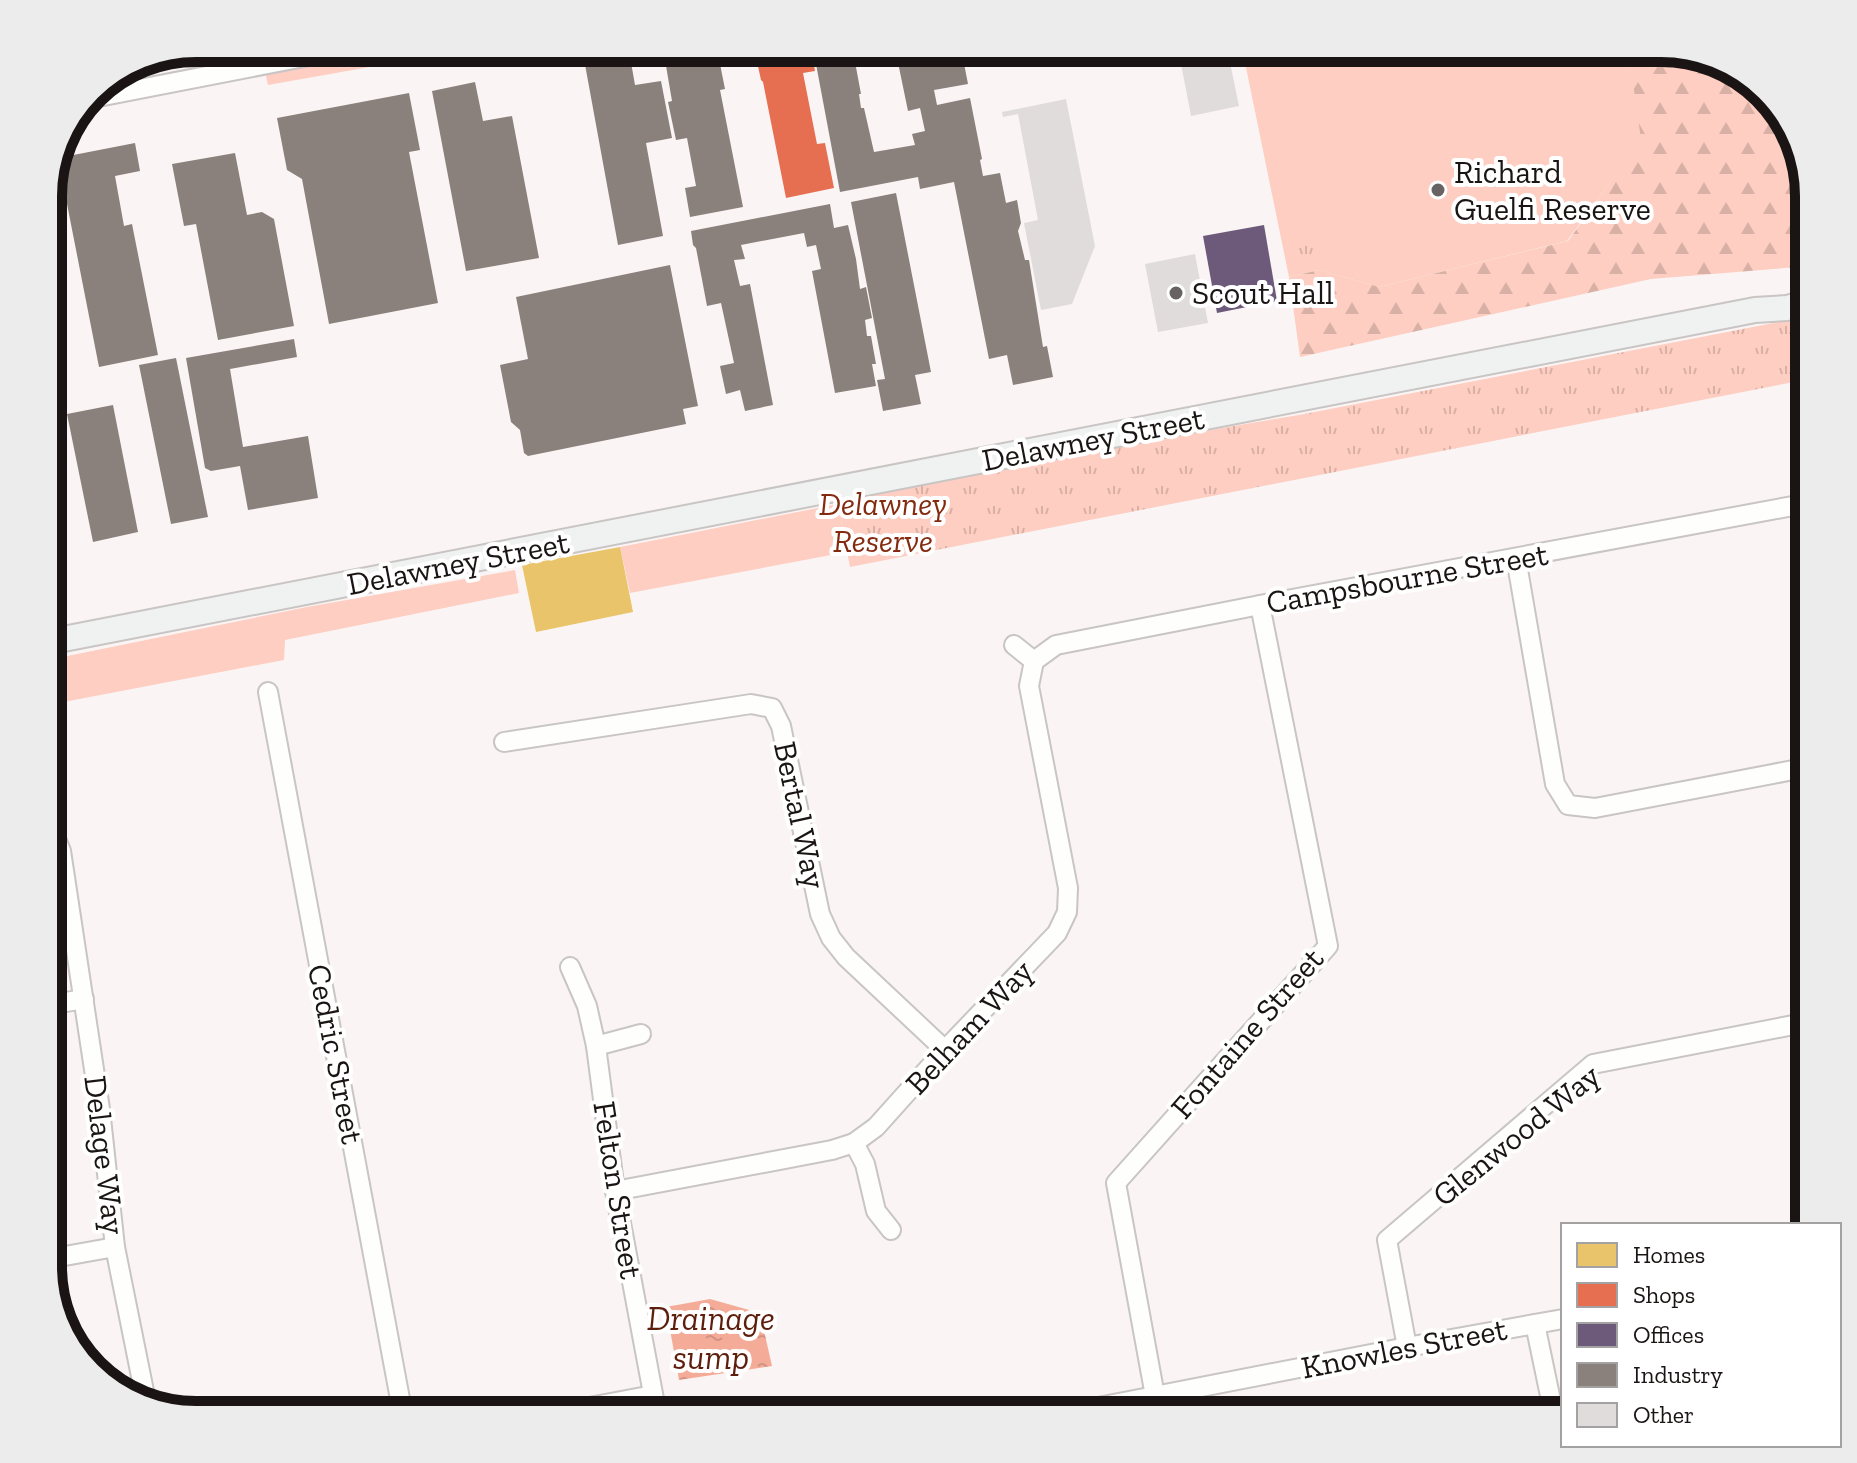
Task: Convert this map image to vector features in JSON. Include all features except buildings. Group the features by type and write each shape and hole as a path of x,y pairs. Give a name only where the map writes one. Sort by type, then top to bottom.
{"street":[{"path":"110,93 235,62"},
{"path":"1755,310 1795,294"},
{"name":"Delawney Street","path":"62,639 1755,310 1795,306"},
{"name":"Campsbourne Street","path":"1034,661 1056,645 1795,506"},
{"path":"1516,558 1555,784 1568,805 1595,808 1795,770"},
{"name":"Fontaine Street","path":"1155,1396 1116,1183 1328,946 1260,605"},
{"path":"1014,645 1034,661"},
{"name":"Belham Way","path":"615,1191 832,1150 854,1143 876,1127 1057,933 1067,912 1068,888 1029,686 1034,661"},
{"name":"Cedric Street","path":"268,692 400,1401"},
{"name":"Bertal Way","path":"504,742 751,704 772,708 781,726 820,914 831,938 846,957 945,1050"},
{"name":"Delage Way","path":"62,857 100,1109 115,1247 144,1390"},
{"name":"Felton Street","path":"570,967 587,1006 596,1046 615,1191 654,1401"},
{"path":"62,1003 84,999"},
{"name":"Glenwood Way","path":"1407,1347 1387,1240 1593,1064 1795,1025"},
{"path":"596,1046 641,1034"},
{"path":"854,1143 865,1164 876,1211 891,1230"},
{"path":"62,1256 115,1247"},
{"name":"Knowles Street","path":"1129,1401 1561,1319"},
{"path":"1535,1324 1551,1401"},
{"path":"621,1401 653,1395"}],"green space":[{"path":"311,62 398,62 268,85 268,70"},
{"name":"Richard Guelfi Reserve","path":"1245,62 1630,62 1642,139 1567,241 1379,287 1319,270 1289,277"},
{"path":"1630,62 1687,65 1712,72 1749,95 1767,114 1788,153 1795,196 1795,267 1651,279 1300,357 1289,277 1319,270 1379,287 1568,241 1641,139"},
{"path":"1316,220 1325,262 1298,268 1289,226"},
{"name":"Delawney Reserve","path":"1795,319 1795,382 850,567 838,504 842,503 840,492 1299,415"},
{"path":"838,504 847,552 630,593 620,547"},
{"path":"515,570 519,593 285,640 284,660 62,702 62,657 307,607"}],"water":[{"name":"Drainage sump","path":"710,1299 760,1313 772,1366 679,1380 666,1307"}],"place":[{"name":"Richard Guelfi Reserve","path":"1438,190"},
{"name":"Scout Hall","path":"1176,293"}]}
